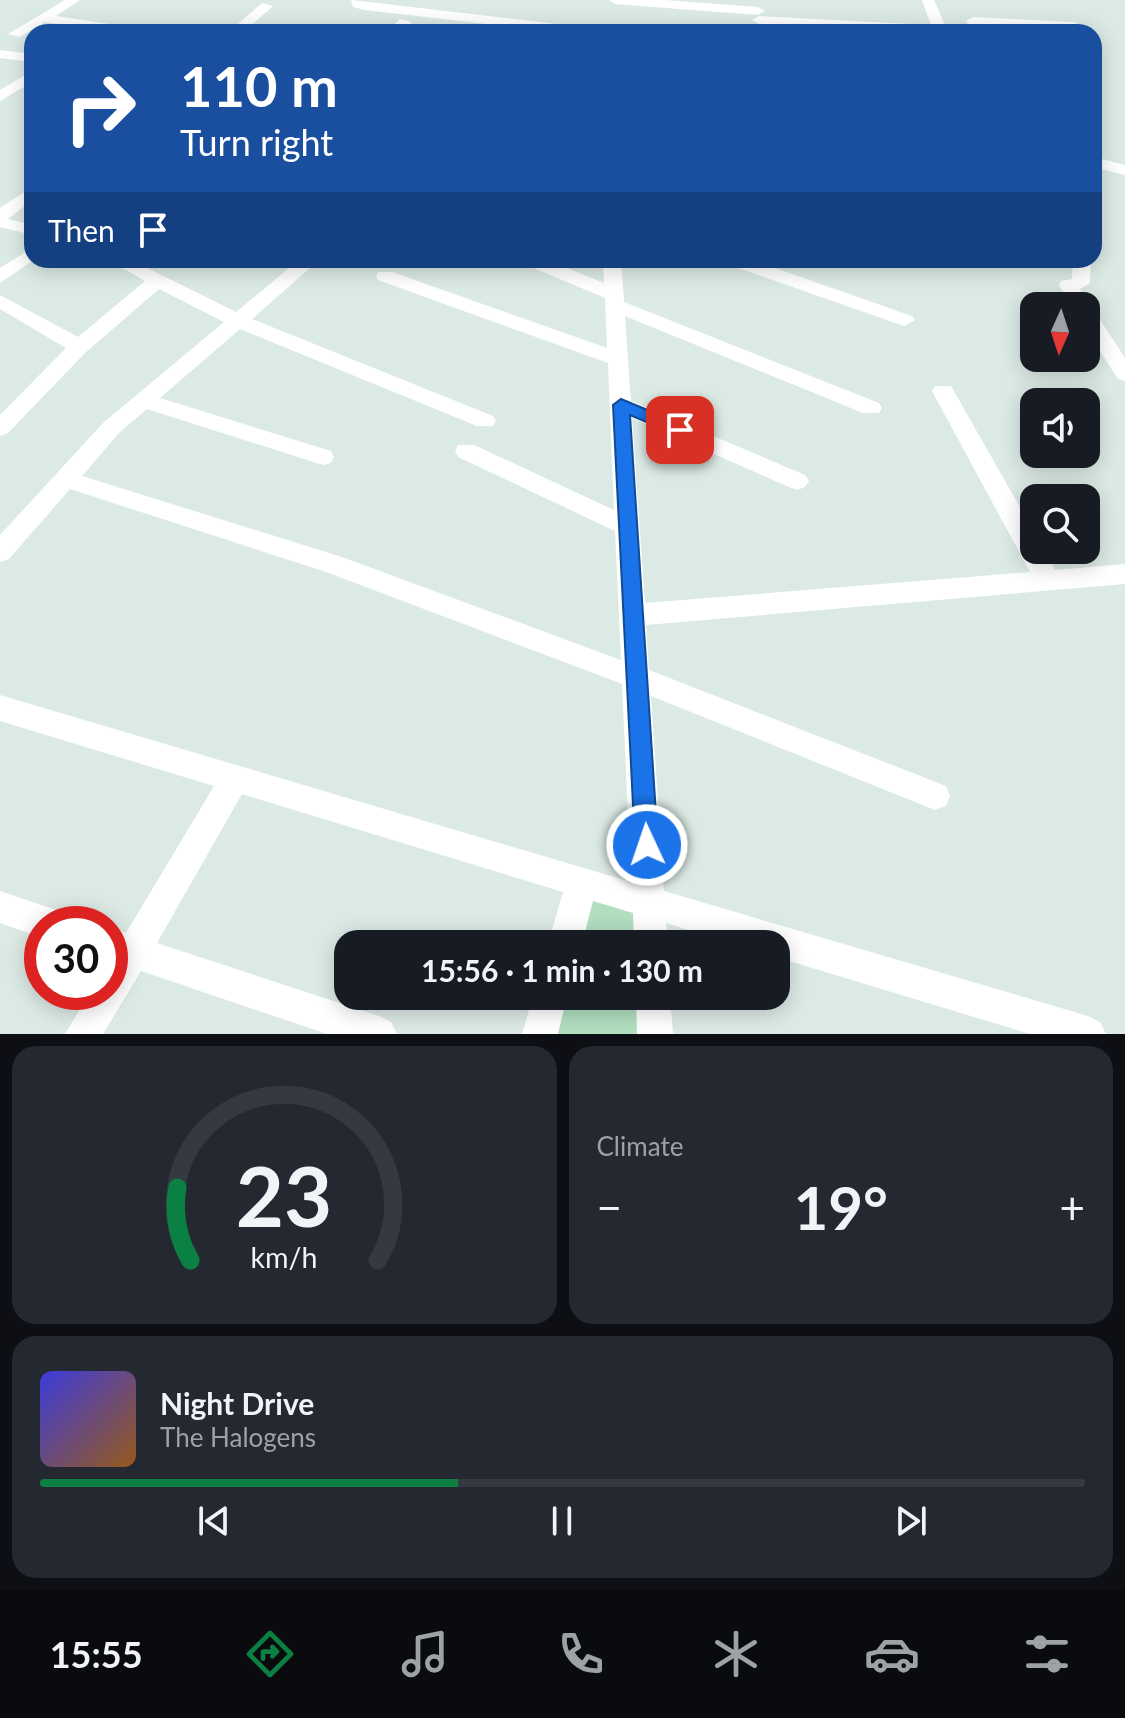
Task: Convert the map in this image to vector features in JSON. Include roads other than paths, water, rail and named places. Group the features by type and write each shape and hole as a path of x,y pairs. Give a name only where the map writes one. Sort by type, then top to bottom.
{"street":[{"path":"32,24 74,0"},
{"path":"357,0 358,4 365,6 521,24"},
{"path":"615,0 831,24"},
{"path":"928,0 937,24"},
{"path":"246,24 267,6"},
{"path":"42,18 83,24"},
{"path":"0,45 24,29"},
{"path":"0,32 15,34"},
{"path":"0,54 24,57"},
{"path":"0,97 24,80"},
{"path":"1102,164 1125,170"},
{"path":"0,219 24,199"},
{"path":"0,219 24,227"},
{"path":"0,277 24,259"},
{"path":"133,268 238,321 485,421"},
{"path":"0,552 111,428 301,268"},
{"path":"548,268 615,300 871,408"},
{"path":"613,268 650,930"},
{"path":"757,268 905,320"},
{"path":"1072,292 1068,285 1081,283 1082,268"},
{"path":"385,276 619,360"},
{"path":"0,428 79,347 158,280"},
{"path":"0,301 79,347"},
{"path":"1100,335 1125,374"},
{"path":"943,391 1049,582"},
{"path":"144,401 323,457"},
{"path":"621,405 797,481"},
{"path":"466,451 629,527"},
{"path":"65,479 333,564 638,678 935,796"},
{"path":"634,615 1125,574"},
{"path":"0,708 1088,1034"},
{"path":"128,939 235,778"},
{"path":"569,930 581,884"},
{"path":"0,907 24,915"},
{"path":"128,950 379,1034"},
{"path":"83,1034 98,1010"},
{"path":"540,1034 546,1010"},
{"path":"654,1010 655,1034"}]}
